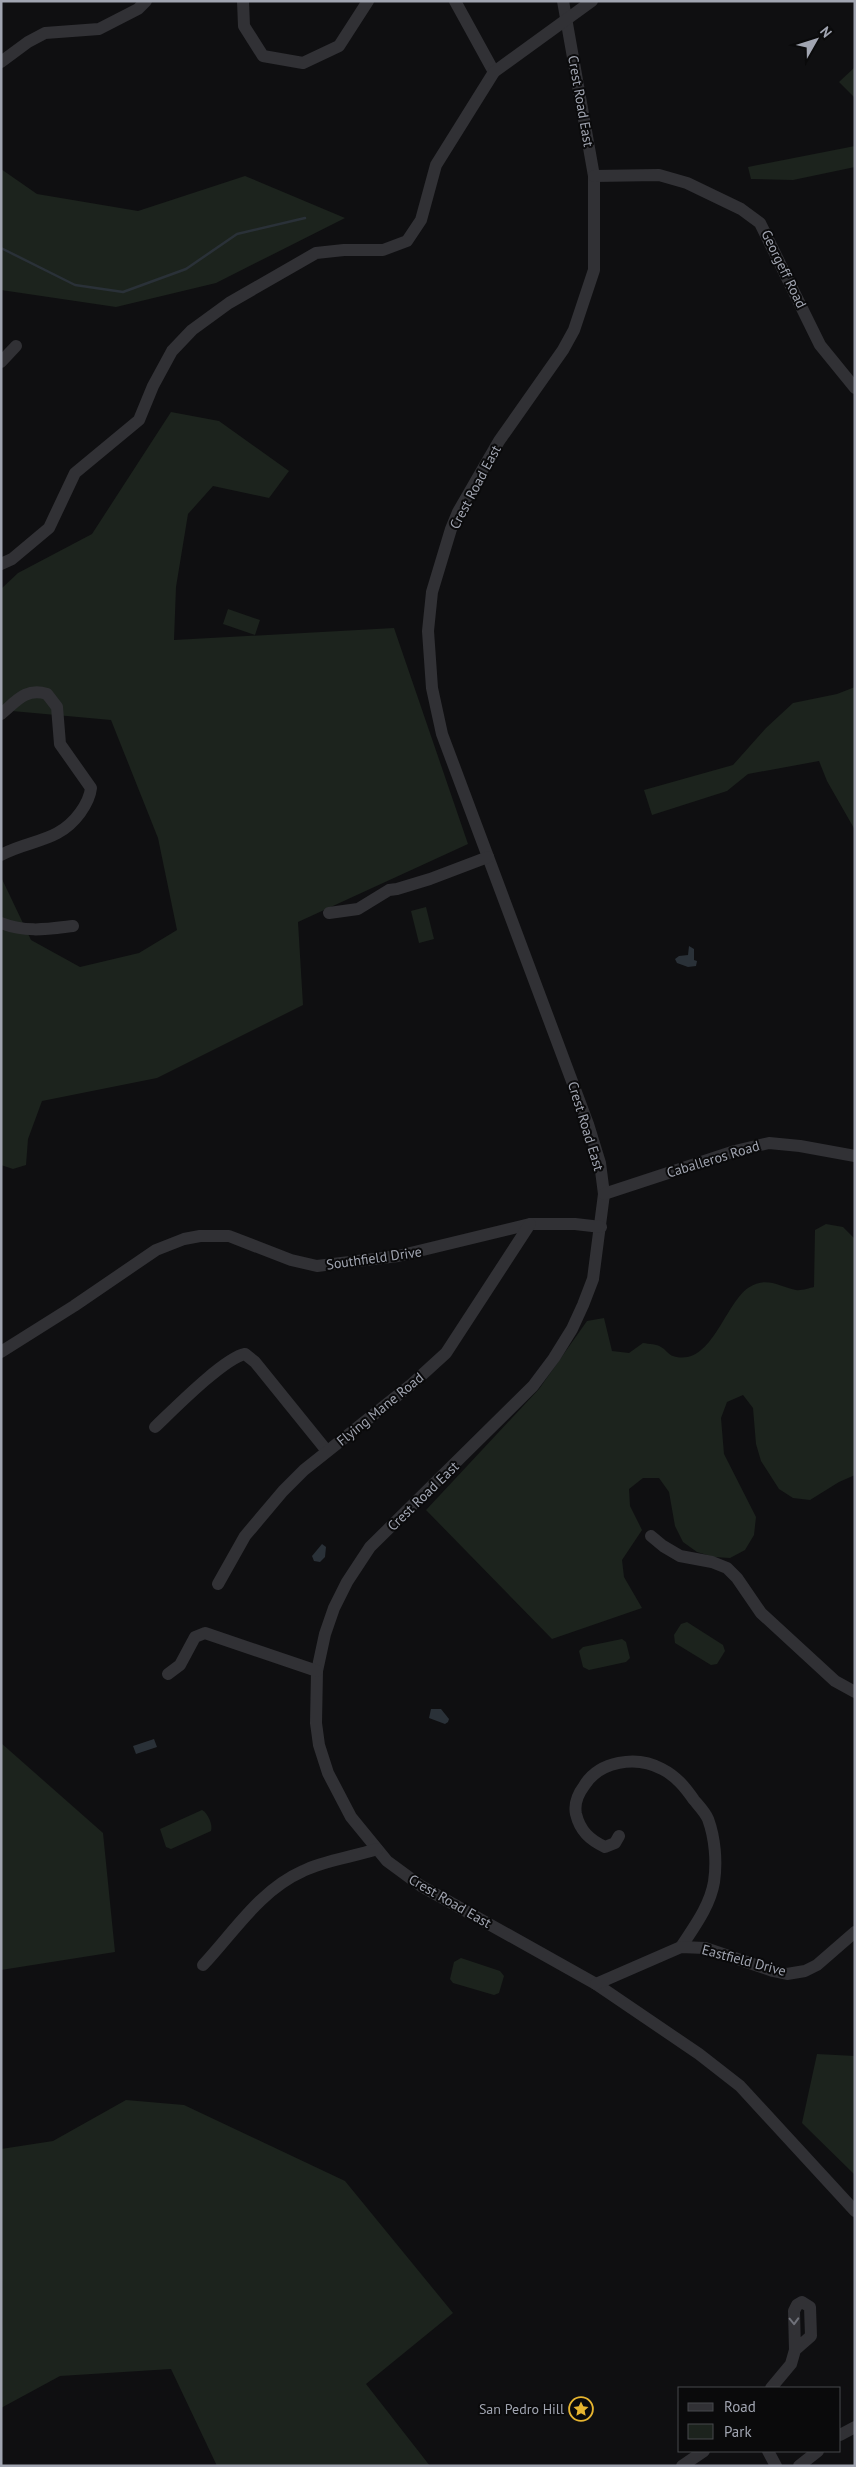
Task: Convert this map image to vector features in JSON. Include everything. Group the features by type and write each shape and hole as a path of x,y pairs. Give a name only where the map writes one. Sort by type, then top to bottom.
{"street":[{"path":"1,62 45,33 99,29 138,9 146,1"},
{"path":"243,1 244,26 263,56 303,63 339,46 368,1"},
{"path":"455,1 494,72"},
{"name":"Crest Road East","path":"563,1 594,176 594,270 582,310 563,350 500,441 458,512 451,529 430,602 428,630 432,688 442,734 588,1124 600,1163 604,1194 601,1227 593,1279 572,1329 554,1358 533,1386 370,1547 347,1582 334,1608 325,1634 317,1671 316,1722 319,1745 328,1773 351,1816 386,1861 421,1886 596,1984 699,2054 740,2086 855,2211"},
{"path":"1,564 12,559 49,528 75,473 139,420 153,386 172,351 192,330 229,303 316,253 344,250 383,250 406,241 421,220 436,165 494,72 592,1"},
{"name":"Georgeff Road","path":"594,176 659,175 678,180 713,194 741,209 760,223 820,345 855,388"},
{"path":"1,362 16,346"},
{"path":"1,714 14,700 30,693 47,694 57,707 60,744 90,788 90,795 83,808 63,832 16,847 1,856"},
{"path":"329,913 358,909 388,890 397,890 488,857"},
{"path":"1,923 14,928 34,931 73,926"},
{"name":"Caballeros Road","path":"604,1194 760,1144 785,1143 855,1156"},
{"name":"Southfield Drive","path":"1,1352 74,1306 156,1250 184,1239 200,1236 229,1236 291,1260 317,1266 398,1256 530,1224 575,1224 601,1227"},
{"name":"Flying Mane Road","path":"218,1584 245,1536 263,1512 304,1470 412,1384 446,1353 530,1224"},
{"path":"154,1427 208,1379 236,1357 245,1354 255,1362 327,1451"},
{"path":"651,1536 680,1556 712,1562 727,1568 737,1578 761,1613 835,1681 855,1692"},
{"path":"168,1674 180,1665 195,1637 205,1633 317,1671"},
{"path":"620,1836 615,1843 605,1847 593,1842 583,1831 576,1813 578,1795 588,1778 601,1768 619,1762 637,1761 660,1767 683,1785 707,1817 716,1854 714,1883 705,1908 681,1947"},
{"path":"203,1965 263,1898 283,1882 304,1870 377,1849"},
{"name":"Eastfield Drive","path":"596,1984 681,1947 705,1948 788,1974 804,1971 817,1965 855,1932"},
{"path":"772,2387 791,2364 795,2350"},
{"path":"841,2434 855,2427"},
{"path":"682,2466 703,2452"},
{"path":"769,2452 776,2466"},
{"path":"799,2466 817,2452"}],"green space":[{"path":"855,67 855,98 839,82"},
{"path":"855,146 855,167 793,180 751,179 748,167"},
{"path":"1,169 37,194 138,211 245,176 345,218 216,283 116,307 1,290"},
{"path":"171,412 219,421 289,471 269,498 213,486 188,514 176,587 174,640 394,628 468,844 298,922 303,1005 157,1078 42,1101 28,1139 26,1165 13,1169 1,1165 1,877 31,940 80,967 139,953 177,930 158,838 111,720 1,710 1,589 18,573 92,534"},
{"path":"228,609 260,620 255,635 223,624"},
{"path":"855,687 855,830 827,781 819,761 748,774 727,791 652,815 644,790 733,765 766,728 793,703 837,694"},
{"path":"426,907 434,939 419,943 411,911"},
{"path":"826,1224 843,1227 855,1239 855,1475 839,1482 810,1500 793,1498 779,1489 761,1461 756,1444 753,1408 743,1395 727,1402 721,1418 724,1454 756,1517 754,1535 745,1550 730,1558 714,1557 697,1552 683,1542 675,1526 669,1492 659,1478 643,1478 629,1489 630,1506 642,1530 622,1560 624,1577 642,1608 552,1639 426,1510 539,1389 587,1321 604,1318 612,1351 629,1353 643,1343 659,1346 673,1356 686,1357 697,1353 716,1333 739,1296 754,1284 766,1282 798,1290 814,1287 815,1230"},
{"path":"687,1622 723,1645 725,1651 717,1664 711,1665 675,1643 674,1635 681,1624"},
{"path":"622,1639 626,1642 630,1658 626,1662 589,1670 583,1667 579,1651 583,1647"},
{"path":"1,1743 103,1833 115,1952 1,1970"},
{"path":"202,1810 210,1819 211,1831 171,1849 166,1847 160,1829"},
{"path":"461,1958 500,1971 504,1976 499,1993 494,1995 453,1983 450,1979 454,1962"},
{"path":"817,2054 855,2056 855,2175 802,2123"},
{"path":"126,2100 184,2105 345,2181 453,2313 366,2384 430,2466 217,2466 171,2369 60,2376 1,2408 1,2149 53,2141"}],"shaded area":[{"path":"689,946 694,949 694,960 697,961 696,966 688,967 677,963 675,959 679,956 688,955"},
{"path":"322,1544 326,1547 325,1557 320,1562 314,1561 312,1556"},
{"path":"431,1709 441,1709 449,1719 448,1722 445,1724 429,1718"},
{"path":"154,1739 157,1747 136,1754 133,1746"}],"waterway":[{"path":"1,248 75,285 123,292 186,269 237,234 305,218"}],"place":[{"name":"San Pedro Hill","path":"581,2409"}]}
